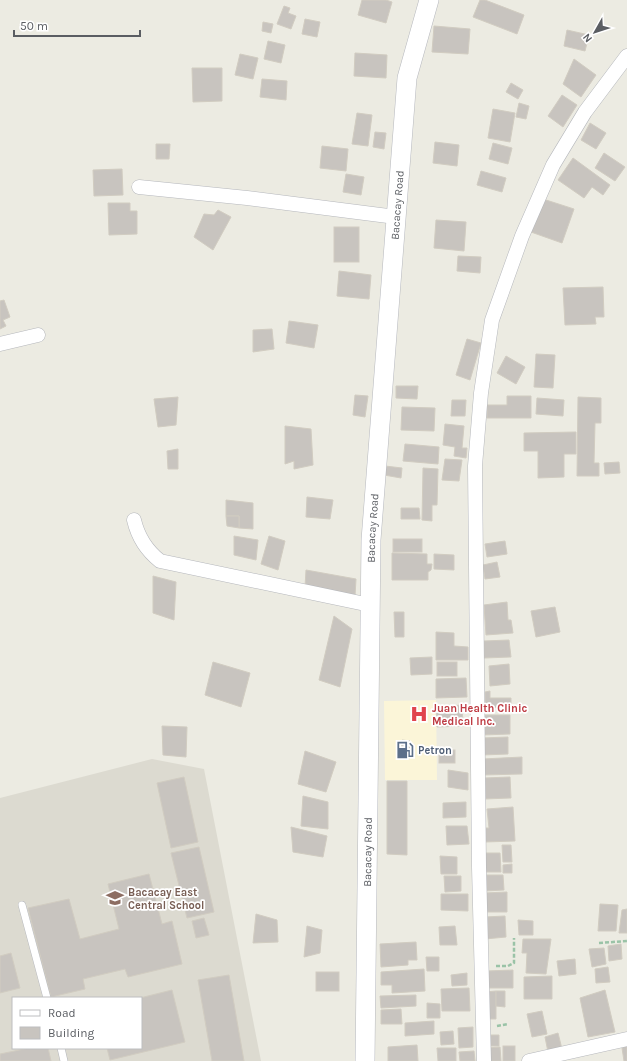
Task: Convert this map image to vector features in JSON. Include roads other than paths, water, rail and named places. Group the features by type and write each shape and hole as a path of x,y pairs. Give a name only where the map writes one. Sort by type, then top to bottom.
{"main road":[{"name":"Bacacay Road","path":"366,1061 371,540 407,78 429,0"}],"street":[{"path":"484,1061 481,966 475,466 481,393 492,320 522,236 553,165 585,112 627,56"},
{"path":"139,187 396,216"},
{"path":"0,344 38,335"},
{"path":"134,520 137,534 151,554 160,561 370,606"},
{"path":"529,1061 627,1039"}],"lane":[{"path":"22,905 47,997"},
{"path":"61,1049 64,1061"}],"place":[{"name":"Juan Health Clinic Medical Inc.","path":"419,714"},
{"name":"Petron","path":"405,750"},
{"name":"Bacacay East Central School","path":"115,898"}]}
